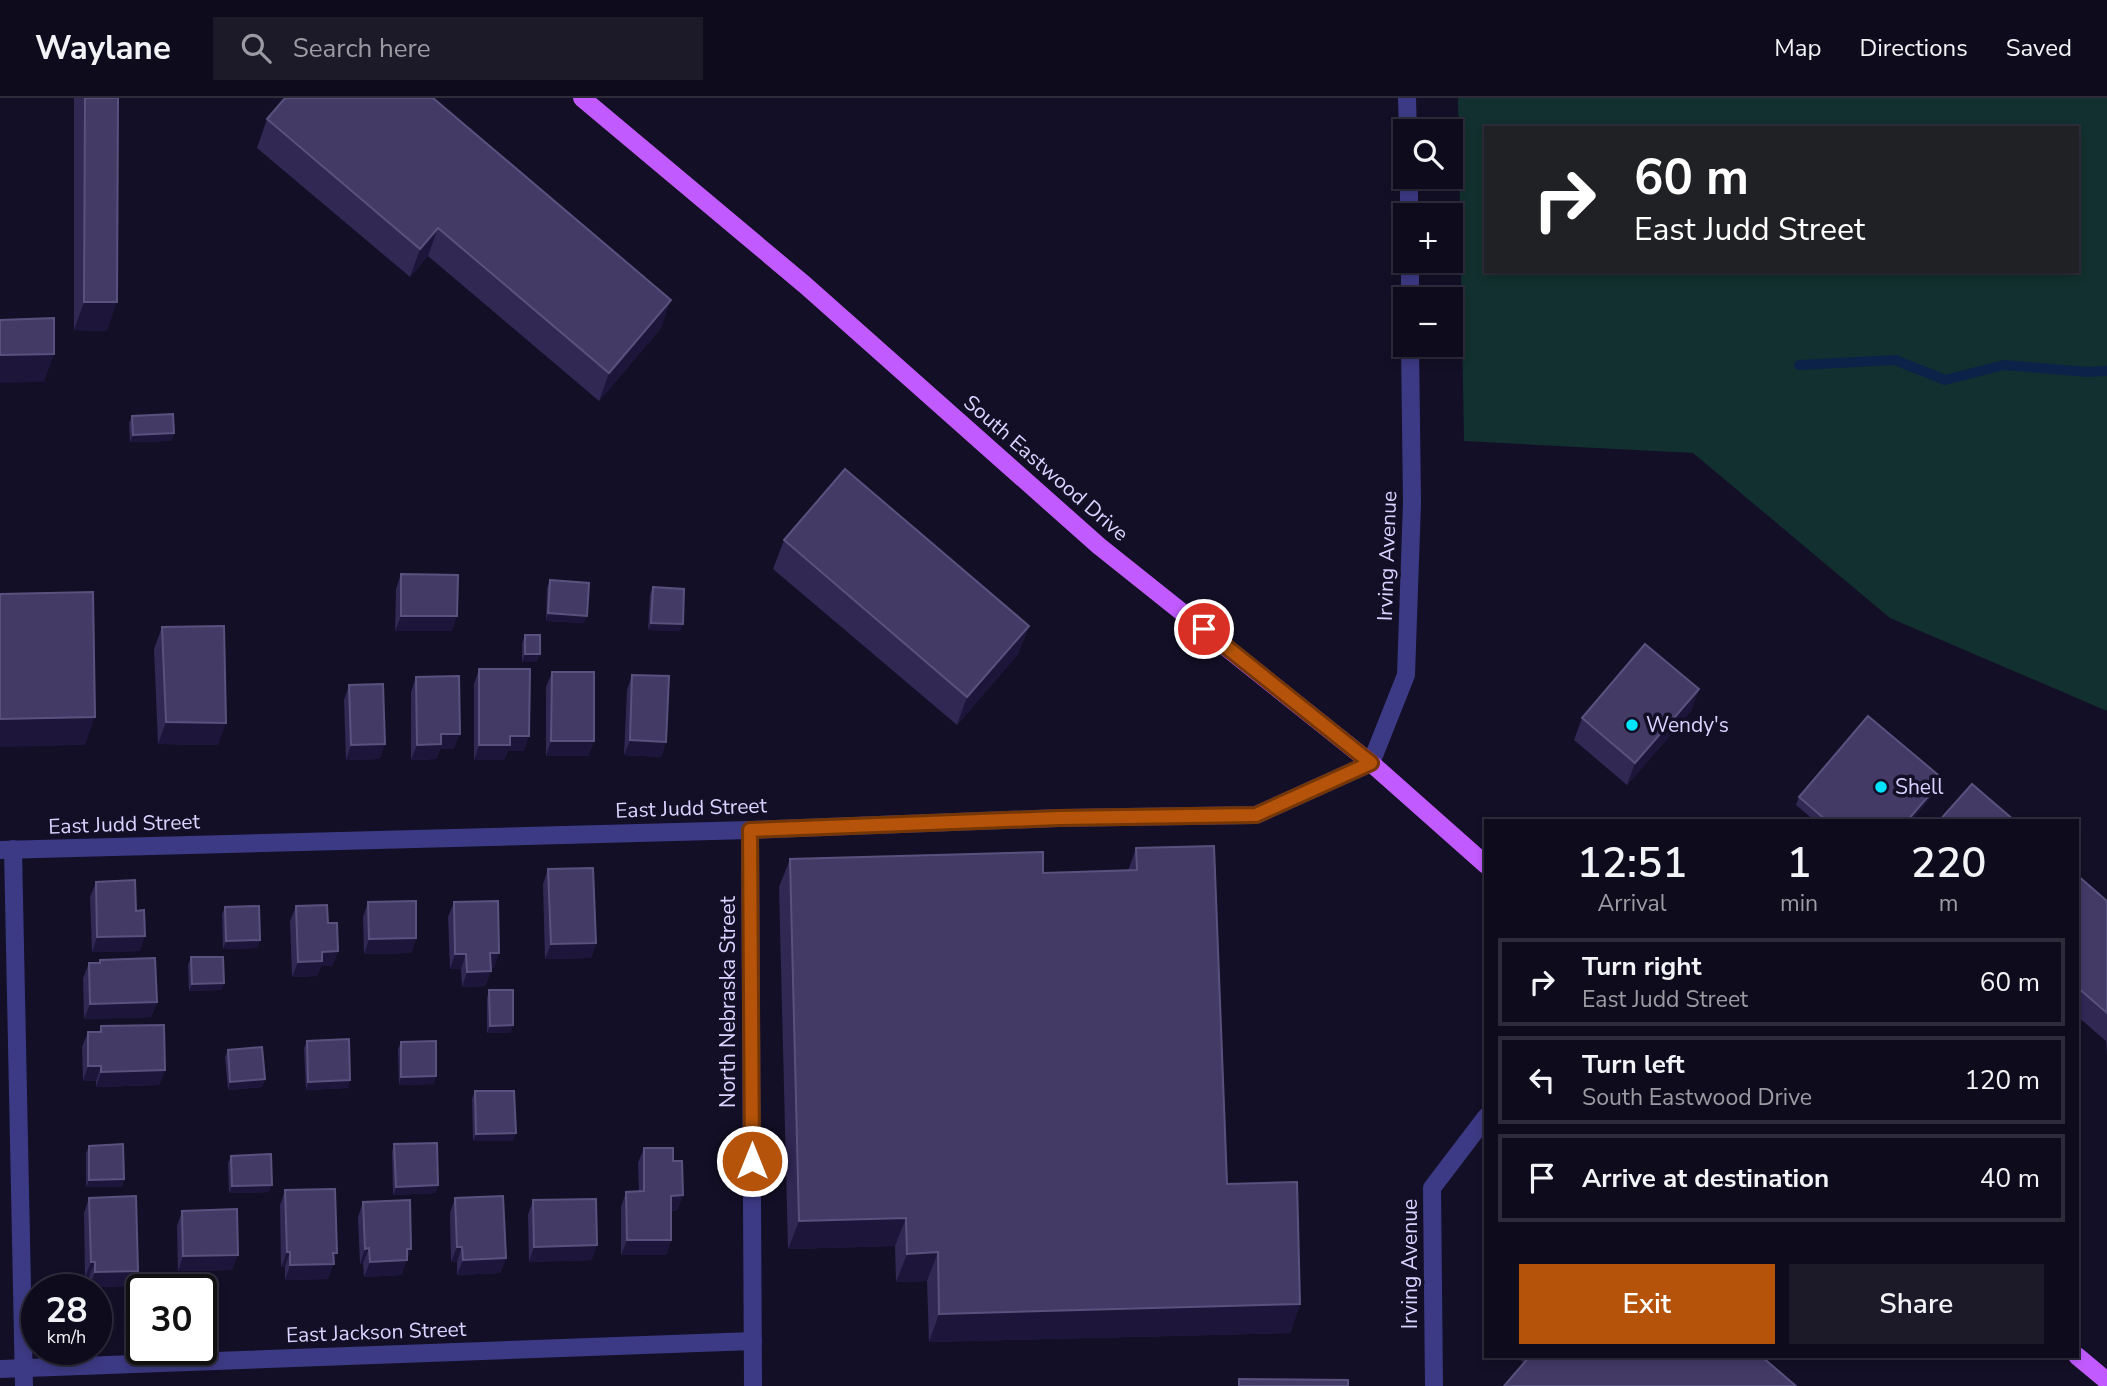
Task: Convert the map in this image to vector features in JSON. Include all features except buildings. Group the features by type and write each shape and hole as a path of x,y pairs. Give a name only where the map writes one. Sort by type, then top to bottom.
{"main road":[{"name":"South Eastwood Drive","path":"582,98 805,285 1099,545 1371,763 1484,863"},
{"path":"2079,1358 2107,1381"}],"street":[{"path":"1407,98 1408,119"},
{"name":"Irving Avenue","path":"1371,763 1406,675 1412,503 1410,357"},
{"name":"East Judd Street","path":"6,850 750,830 1059,818 1256,815 1371,763"},
{"name":"North Nebraska Street","path":"750,830 754,1386"},
{"path":"6,850 24,1386"},
{"name":"Irving Avenue","path":"1434,1386 1432,1188 1484,1120"},
{"name":"East Jackson Street","path":"0,1368 753,1342"}],"green space":[{"path":"1458,98 2107,98 2107,711 1890,618 1693,453 1464,441 1461,273 1463,203 1460,203 1460,189 1463,189 1463,119 1458,119"}],"waterway":[{"path":"1799,365 1895,360 1945,380 2004,365 2087,372 2107,371"}],"place":[{"name":"Wendy's","path":"1632,725"},
{"name":"Shell","path":"1881,787"}],"route":[{"path":"752,1161 750,830 1059,818 1256,815 1371,763 1204,629"}]}
